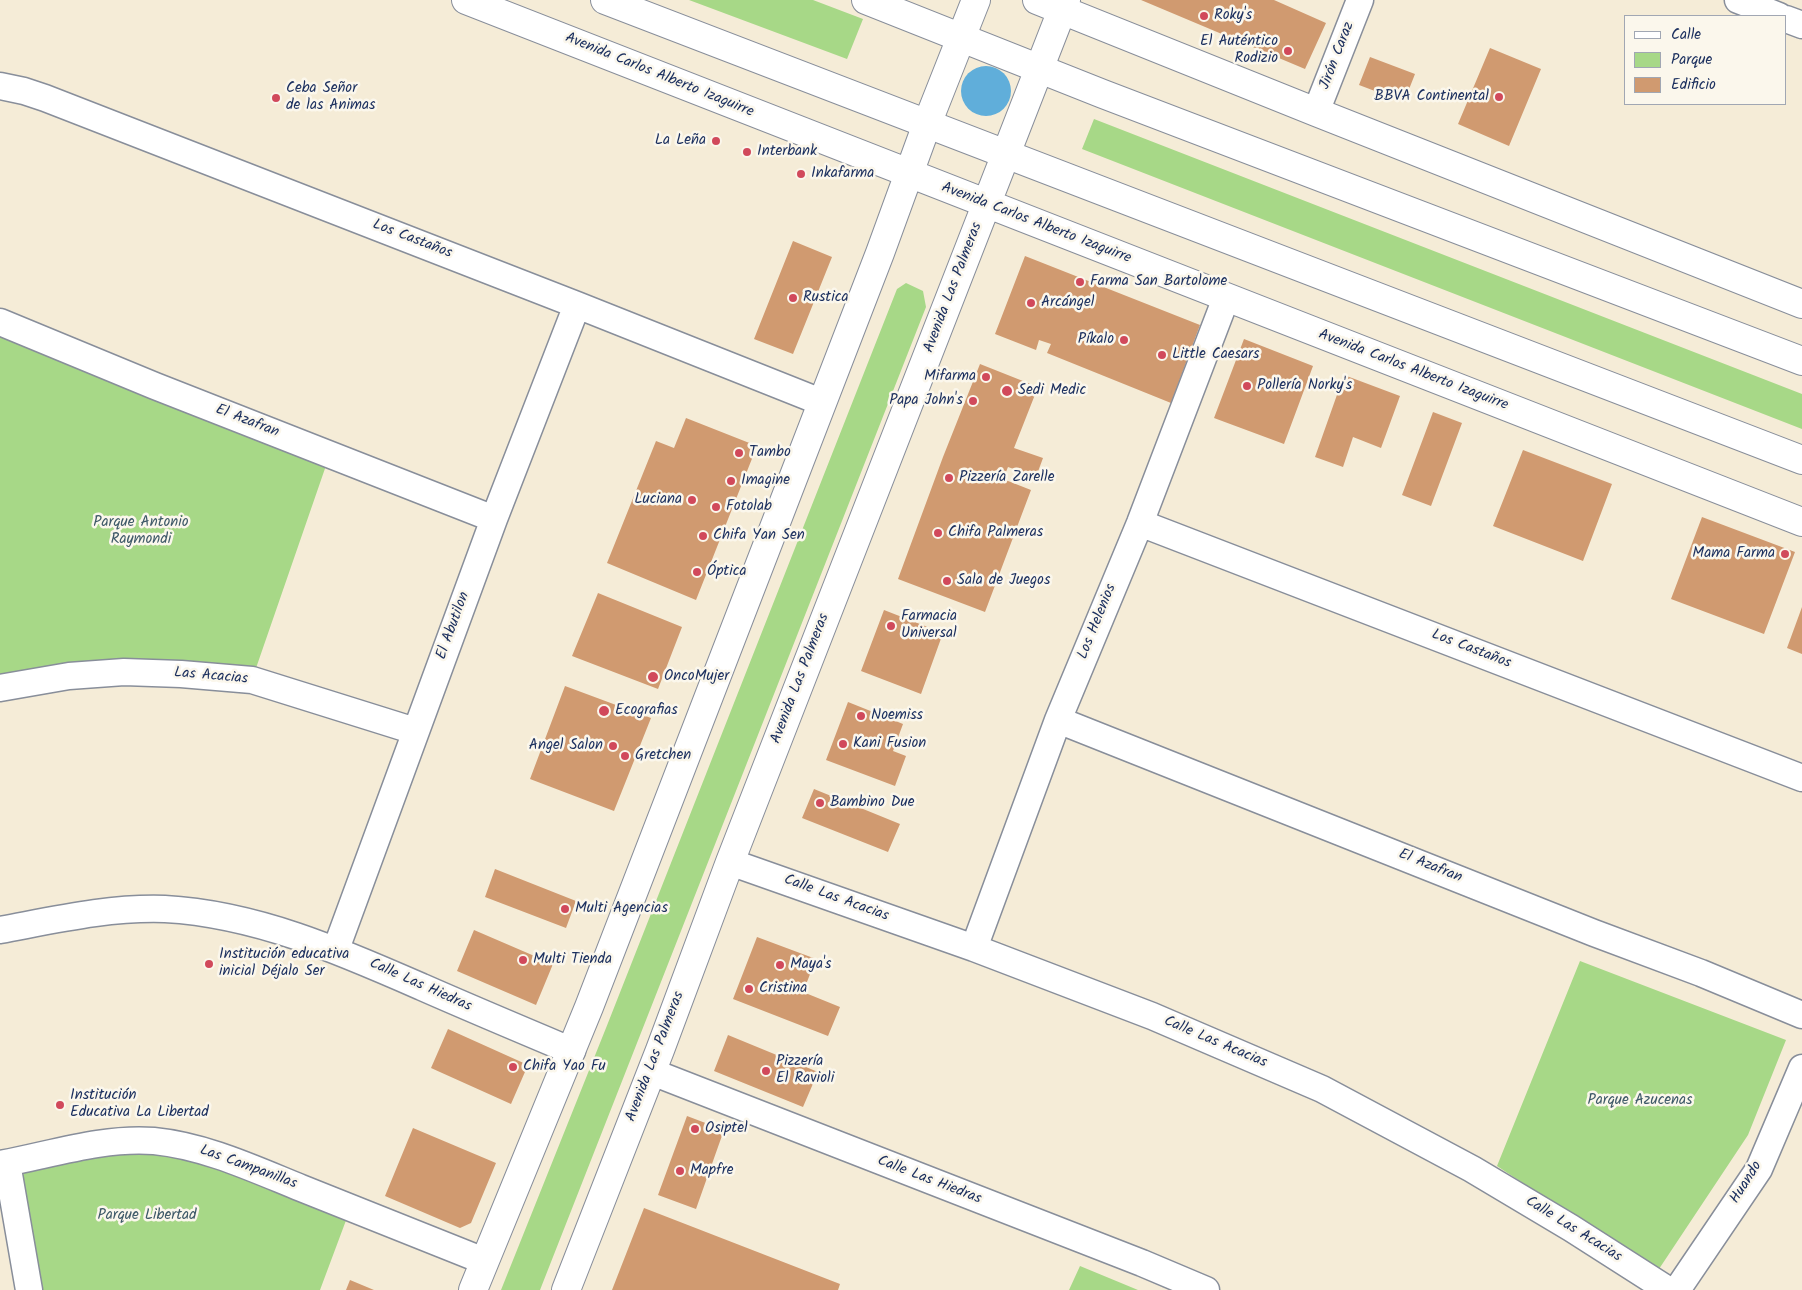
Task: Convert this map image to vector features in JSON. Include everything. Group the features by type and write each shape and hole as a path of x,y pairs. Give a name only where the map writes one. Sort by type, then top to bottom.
{"main road":[{"name":"Avenida Carlos Alberto Izaguirre","path":"466,0 1802,522"},
{"path":"605,0 1802,460"},
{"path":"866,0 1040,69 1802,361"},
{"path":"473,1290 572,1052 976,0"},
{"path":"1037,0 1064,5 1316,112 1802,304"},
{"name":"Avenida Las Palmeras","path":"566,1290 652,1072 730,862 1064,5"}],"street":[{"name":"Jirón Caraz","path":"1316,112 1360,0"},
{"path":"1738,0 1776,15"},
{"path":"1787,19 1802,25"},
{"name":"Los Castaños","path":"0,86 44,98 822,402"},
{"name":"Los Helenios","path":"974,948 1058,720 1140,523 1226,298"},
{"name":"El Abutilon","path":"336,949 494,518 577,305"},
{"name":"El Azafran","path":"0,322 155,386 494,518"},
{"name":"Los Castaños","path":"1140,523 1802,778"},
{"name":"Las Acacias","path":"0,688 69,676 124,672 181,674 252,680 415,731"},
{"name":"El Azafran","path":"1058,720 1594,933 1702,973 1802,1015"},
{"name":"Calle Las Acacias","path":"730,862 974,948 1152,1016 1322,1089 1472,1169 1571,1228 1668,1290"},
{"name":"Calle Las Hiedras","path":"0,930 84,914 127,910 163,909 192,911 227,917 336,949 572,1052"},
{"name":"Huando","path":"1677,1290 1758,1169 1802,1068"},
{"name":"Calle Las Hiedras","path":"652,1072 1142,1263 1206,1290"},
{"name":"Las Campanillas","path":"3,1163 101,1144 127,1141 152,1141 192,1147 246,1165 484,1262"},
{"path":"3,1163 29,1290"}],"green space":[{"path":"689,0 813,0 863,19 847,59"},
{"path":"1094,119 1802,394 1802,429 1082,149"},
{"path":"906,283 923,291 926,307 540,1290 501,1290 897,289"},
{"name":"Parque Antonio Raymondi","path":"0,322 330,454 255,671 0,688"},
{"name":"Parque Azucenas","path":"1580,961 1786,1040 1748,1135 1657,1272 1497,1166"},
{"name":"Parque Libertad","path":"127,1141 351,1207 320,1290 29,1290 7,1163"},
{"path":"1080,1266 1138,1290 1069,1290"}],"water":[{"path":"986,66 995,68 1006,77 1011,91 1009,100 1000,111 986,116 977,114 966,105 961,91 963,82 972,71"}],"building":[{"name":"El Auténtico Rodizio","path":"1141,0 1274,0 1326,23 1305,69"},
{"name":"BBVA Continental","path":"1490,48 1541,69 1509,146 1458,124"},
{"path":"1370,57 1415,74 1404,102 1359,85"},
{"name":"Rustica","path":"793,241 832,257 793,354 754,339"},
{"path":"1025,256 1200,325 1171,403 1047,353 1051,344 1039,340 1036,350 995,334"},
{"path":"1244,339 1313,366 1284,444 1214,418"},
{"path":"980,364 1038,387 1014,448 1043,458 1036,477 1008,467 1003,479 1031,490 985,612 898,579"},
{"path":"1344,375 1400,396 1381,448 1353,437 1343,467 1315,457"},
{"path":"1433,412 1462,423 1431,506 1402,495"},
{"path":"686,418 757,446 696,600 607,563 656,441 674,448"},
{"path":"1523,450 1612,484 1583,561 1493,526"},
{"path":"1702,517 1795,552 1764,634 1671,599"},
{"path":"598,593 682,627 658,689 572,656"},
{"path":"1802,607 1802,654 1787,648"},
{"path":"884,610 943,633 921,694 861,671"},
{"path":"565,686 651,718 614,811 530,779"},
{"path":"848,702 903,724 893,751 906,756 895,786 826,760"},
{"path":"814,789 900,824 888,852 802,818"},
{"path":"495,869 576,901 566,928 485,897"},
{"path":"474,930 553,964 536,1005 457,971"},
{"path":"757,937 816,959 803,992 840,1007 828,1036 733,999"},
{"path":"448,1029 528,1065 511,1104 431,1068"},
{"name":"Pizzería El Ravioli","path":"728,1035 818,1072 803,1107 714,1071"},
{"path":"687,1116 724,1130 696,1209 658,1195"},
{"path":"413,1128 496,1163 471,1223 460,1228 385,1196"},
{"path":"644,1208 840,1284 838,1290 612,1290"},
{"path":"350,1280 374,1290 346,1290"}],"place":[{"name":"Roky's","path":"1204,16"},
{"name":"El Auténtico Rodizio","path":"1288,51"},
{"name":"BBVA Continental","path":"1499,97"},
{"name":"Ceba Señor de las Animas","path":"276,98"},
{"name":"La Leña","path":"716,141"},
{"name":"Interbank","path":"747,152"},
{"name":"Inkafarma","path":"801,174"},
{"name":"Farma San Bartolome","path":"1080,282"},
{"name":"Rustica","path":"793,298"},
{"name":"Arcángel","path":"1031,303"},
{"name":"Píkalo","path":"1124,340"},
{"name":"Little Caesars","path":"1162,355"},
{"name":"Mifarma","path":"986,377"},
{"name":"Pollería Norky's","path":"1247,386"},
{"name":"Sedi Medic","path":"1007,391"},
{"name":"Papa John's","path":"973,401"},
{"name":"Tambo","path":"739,453"},
{"name":"Pizzería Zarelle","path":"949,478"},
{"name":"Imagine","path":"731,481"},
{"name":"Luciana","path":"692,500"},
{"name":"Fotolab","path":"716,507"},
{"name":"Chifa Palmeras","path":"938,533"},
{"name":"Chifa Yan Sen","path":"703,536"},
{"name":"Mama Farma","path":"1785,554"},
{"name":"Óptica","path":"697,572"},
{"name":"Sala de Juegos","path":"947,581"},
{"name":"Farmacia Universal","path":"891,626"},
{"name":"OncoMujer","path":"653,677"},
{"name":"Ecografias","path":"604,711"},
{"name":"Noemiss","path":"861,716"},
{"name":"Kani Fusion","path":"843,744"},
{"name":"Angel Salon","path":"613,746"},
{"name":"Gretchen","path":"625,756"},
{"name":"Bambino Due","path":"820,803"},
{"name":"Multi Agencias","path":"565,909"},
{"name":"Multi Tienda","path":"523,960"},
{"name":"Institución educativa inicial Déjalo Ser","path":"209,964"},
{"name":"Maya's","path":"780,965"},
{"name":"Cristina","path":"749,989"},
{"name":"Chifa Yao Fu","path":"513,1067"},
{"name":"Pizzería El Ravioli","path":"766,1071"},
{"name":"Institución Educativa La Libertad","path":"60,1105"},
{"name":"Osiptel","path":"695,1129"},
{"name":"Mapfre","path":"680,1171"}]}
